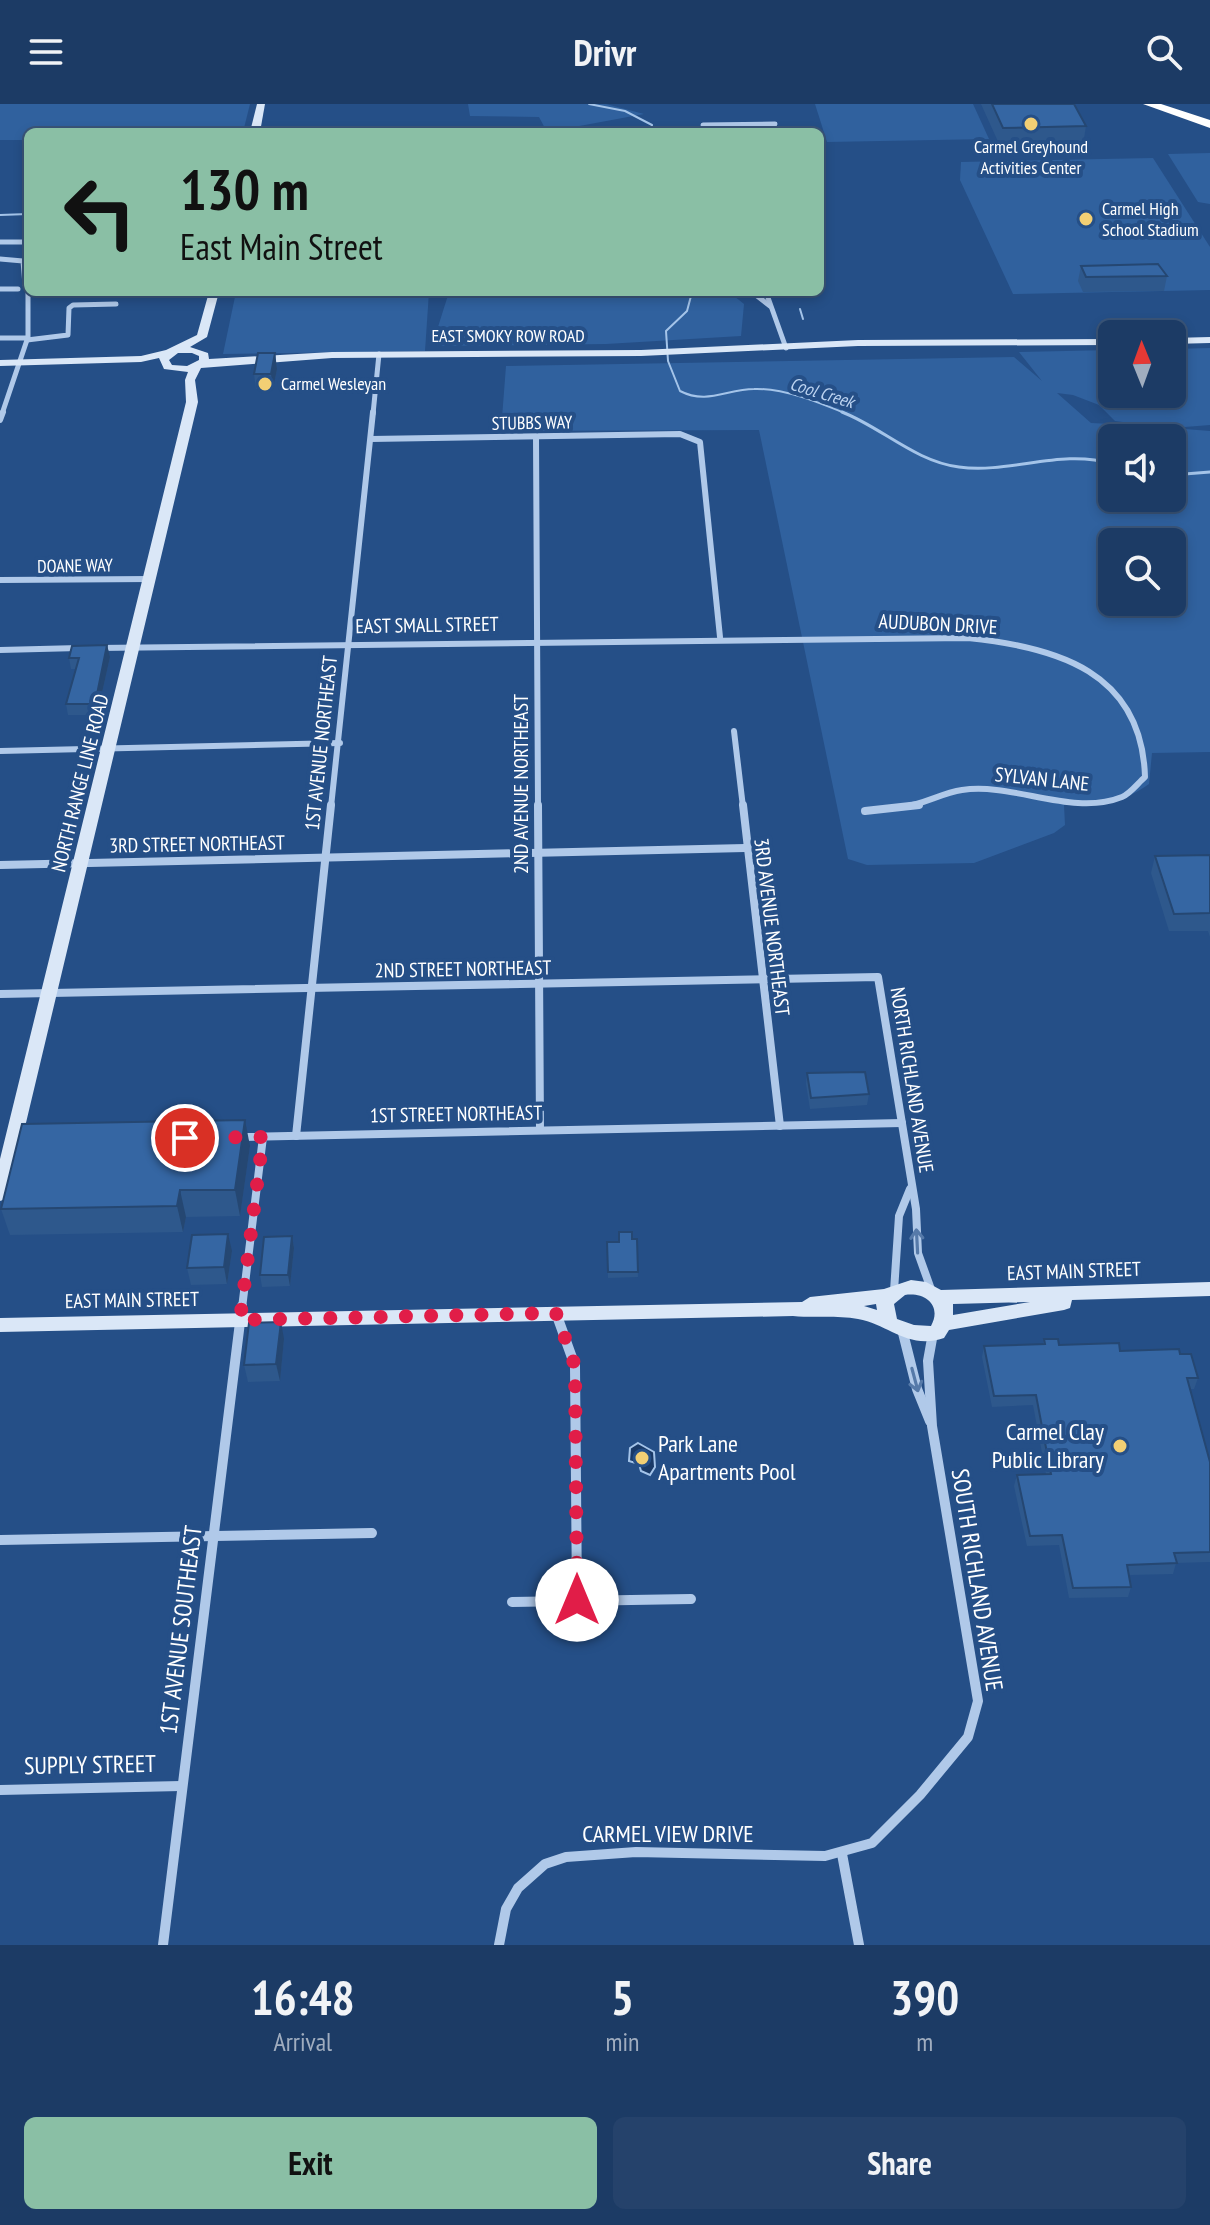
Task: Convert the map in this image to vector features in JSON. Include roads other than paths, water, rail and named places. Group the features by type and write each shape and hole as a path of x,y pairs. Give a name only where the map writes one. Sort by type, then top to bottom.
{"highway":[{"path":"1149,104 1210,124"},
{"path":"1191,104 1210,110"}],"main road":[{"path":"256,128 261,104"},
{"path":"267,128 272,104"},
{"path":"172,359 202,337 213,296"},
{"name":"NORTH RANGE LINE ROAD","path":"0,1194 6,1143 81,863 192,402 198,364 214,330 222,296"},
{"path":"1186,341 1210,340"},
{"name":"EAST SMOKY ROW ROAD","path":"0,363 172,359 198,364 231,359 379,354 641,353 873,345 1098,342"},
{"path":"172,359 198,364"},
{"path":"912,1286 936,1294 946,1317 938,1328 896,1327 885,1312 891,1293 912,1286"},
{"name":"EAST MAIN STREET","path":"936,1294 1210,1289"},
{"name":"EAST MAIN STREET","path":"793,1309 816,1302 891,1293"},
{"name":"EAST MAIN STREET","path":"938,1328 1047,1303 1210,1299"},
{"name":"EAST MAIN STREET","path":"0,1325 793,1309 859,1312 896,1327"}],"street":[{"path":"702,117 703,128"},
{"path":"749,124 750,128"},
{"path":"703,125 775,124"},
{"path":"0,252 2,242 24,242"},
{"path":"0,259 23,261 24,264"},
{"path":"18,289 24,286"},
{"path":"0,289 24,290"},
{"path":"0,420 4,399 21,362 27,339 30,296"},
{"path":"757,296 770,307"},
{"path":"767,296 786,348"},
{"path":"0,338 68,335 69,308 73,305 116,304"},
{"name":"1ST AVENUE NORTHEAST","path":"296,1136 351,642 379,354"},
{"name":"2ND AVENUE NORTHEAST","path":"536,437 536,854 540,1130"},
{"name":"STUBBS WAY","path":"371,439 693,437 700,442 720,637"},
{"name":"DOANE WAY","path":"0,580 150,579"},
{"name":"AUDUBON DRIVE","path":"720,637 940,636 995,640 1088,670 1119,695 1136,721 1146,752 1145,777 1123,797"},
{"name":"EAST SMALL STREET","path":"0,650 720,637"},
{"name":"3RD AVENUE NORTHEAST","path":"734,731 745,848 780,1126"},
{"path":"0,751 340,743"},
{"name":"SYLVAN LANE","path":"865,811 919,805 960,790 994,789 1087,803 1123,797"},
{"name":"3RD STREET NORTHEAST","path":"0,865 745,848"},
{"name":"2ND STREET NORTHEAST","path":"0,994 878,977"},
{"name":"NORTH RICHLAND AVENUE","path":"878,977 910,1188 916,1209 918,1253 936,1294"},
{"name":"1ST STREET NORTHEAST","path":"234,1137 902,1123"},
{"path":"240,1320 263,1137"},
{"path":"6,1143 28,1142"},
{"path":"891,1293 899,1216 910,1188"},
{"path":"556,1313 575,1366 577,1600"},
{"name":"1ST AVENUE SOUTHEAST","path":"163,1945 240,1320"},
{"name":"SOUTH RICHLAND AVENUE","path":"896,1327 932,1426"},
{"name":"SOUTH RICHLAND AVENUE","path":"936,1775 968,1737 978,1701 932,1426 928,1361 938,1328"},
{"path":"0,1540 372,1533"},
{"path":"512,1602 691,1599"},
{"name":"CARMEL VIEW DRIVE","path":"499,1945 502,1920 514,1893 535,1872 559,1858 598,1854 842,1854 872,1843 936,1775"},
{"name":"SUPPLY STREET","path":"0,1790 181,1786"},
{"path":"842,1854 859,1945"}],"waterway":[{"name":"Cool Creek","path":"589,104 625,111 652,125 652,128"},
{"path":"0,215 24,214"},
{"name":"Cool Creek","path":"691,296 687,311 666,331 668,361 680,391 708,397 766,389 802,397 844,413"},
{"path":"800,309 803,319"},
{"name":"Cool Creek","path":"844,413 943,464 978,468 1055,460 1098,461"},
{"name":"Cool Creek","path":"1186,474 1210,472"}],"place":[{"name":"Carmel Greyhound Activities Center","path":"1031,124"},
{"name":"Carmel High School Stadium","path":"1086,219"},
{"name":"Carmel Wesleyan","path":"265,384"},
{"name":"Carmel Clay Public Library","path":"1120,1446"},
{"name":"Park Lane Apartments Pool","path":"642,1458"}]}
